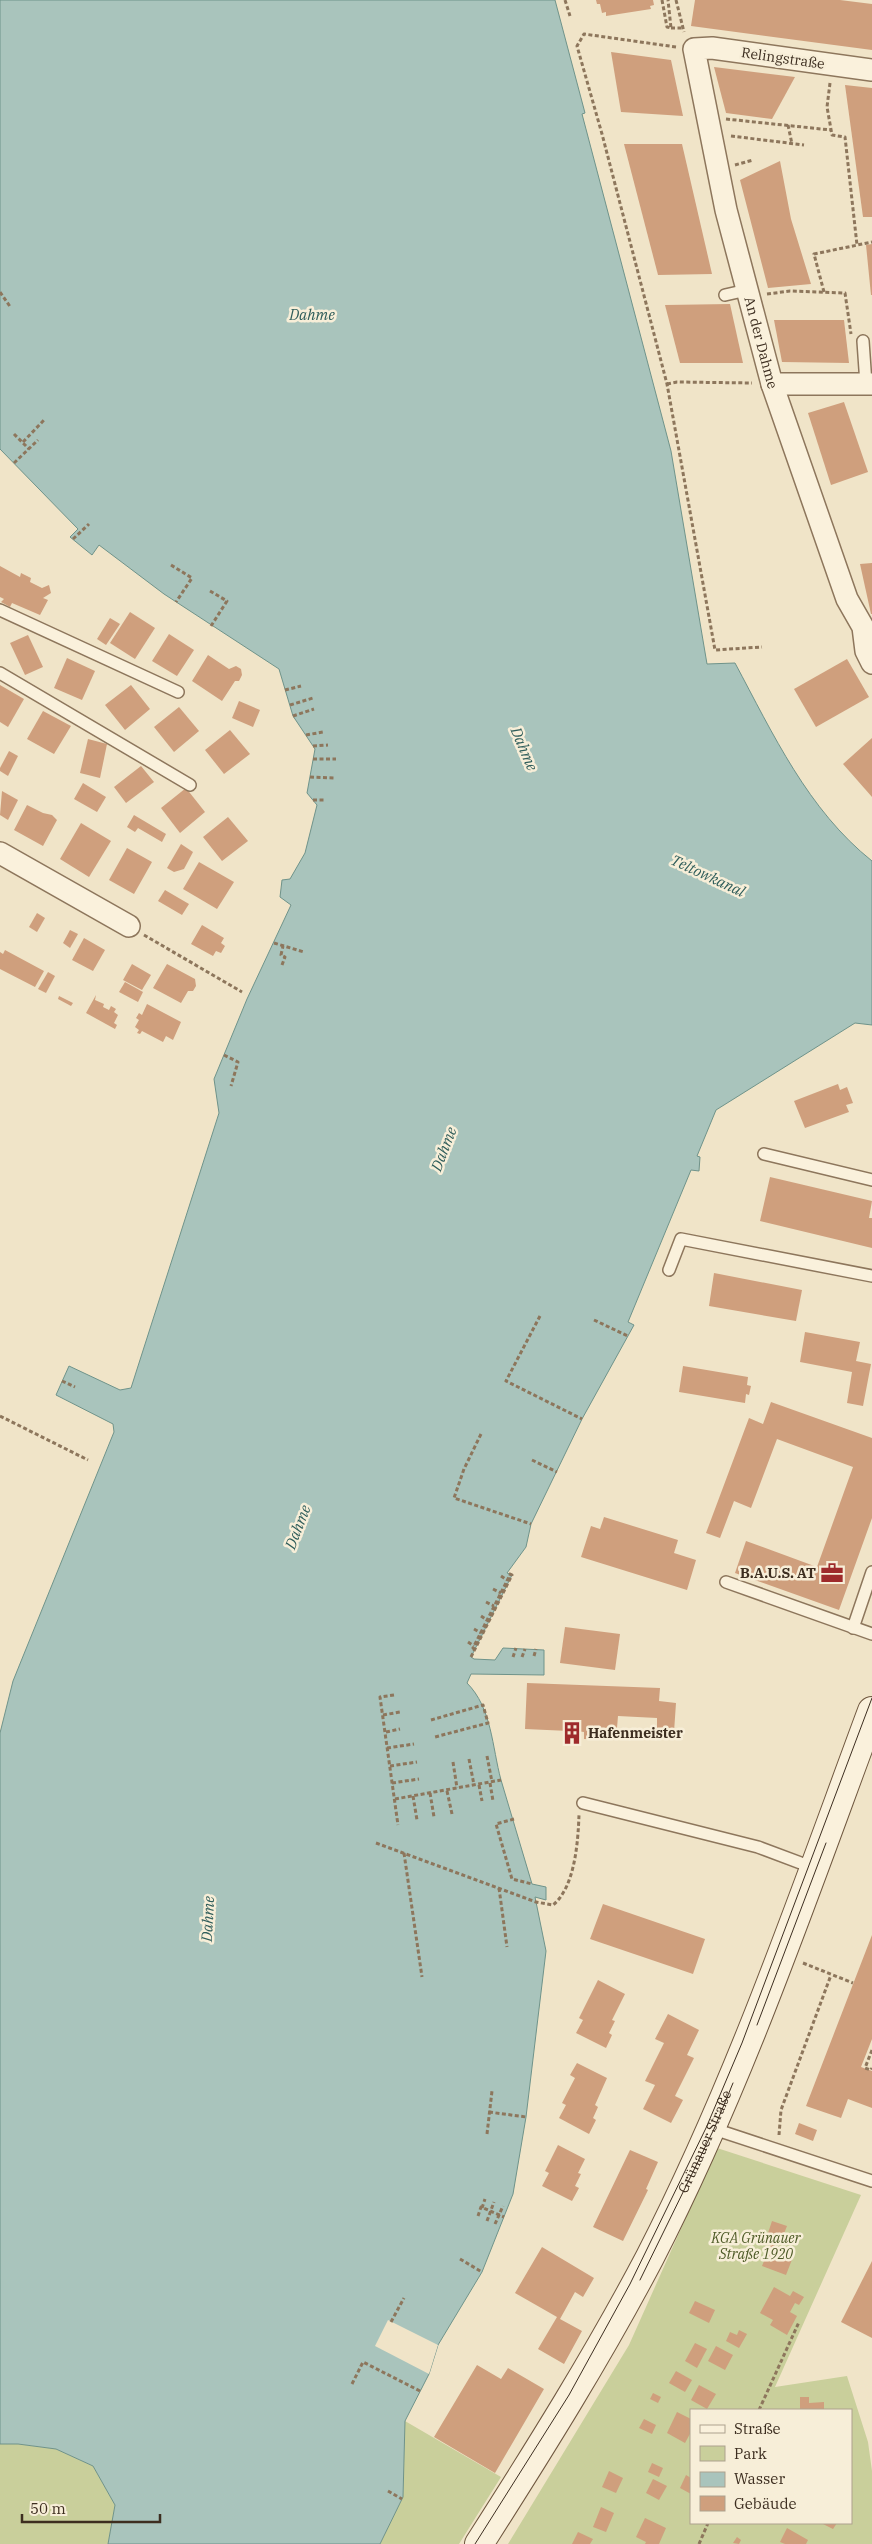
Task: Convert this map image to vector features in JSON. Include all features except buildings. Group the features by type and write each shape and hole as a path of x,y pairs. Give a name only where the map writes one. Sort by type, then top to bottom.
{"main road":[{"name":"Grünauer Straße","path":"480,2544 576,2391 650,2256 711,2128 771,1981 872,1711"}],"street":[{"name":"Relingstraße","path":"690,45 872,70"},
{"name":"An der Dahme","path":"690,45 710,127 726,210 772,384 847,600 868,628"},
{"path":"772,384 869,384"},
{"path":"868,628 866,651 872,663"},
{"path":"0,853 129,926"}],"lane":[{"path":"726,295 748,294"},
{"path":"857,340 869,384"},
{"path":"0,610 178,692"},
{"path":"0,673 190,785"},
{"path":"764,1154 872,1180"},
{"path":"669,1270 681,1239 872,1276"},
{"path":"853,1628 872,1572"},
{"path":"726,1582 872,1634"},
{"path":"583,1803 758,1847 814,1868"},
{"path":"711,2128 773,2150 872,2181"}],"path":[{"path":"565,0 570,16"},
{"path":"662,0 667,27 683,28"},
{"path":"668,0 671,28"},
{"path":"676,0 683,28 690,45 584,34 577,46 602,134 667,384 715,650 762,648"},
{"path":"832,65 827,107 832,135 845,137 857,245"},
{"path":"710,127 731,118 831,130"},
{"path":"788,125 792,144"},
{"path":"710,127 804,145"},
{"path":"824,292 814,254 872,242"},
{"path":"748,294 790,290 845,293 857,340"},
{"path":"0,292 11,308"},
{"path":"667,384 677,382 772,384"},
{"path":"23,442 45,419"},
{"path":"14,434 29,449"},
{"path":"14,463 38,440"},
{"path":"73,539 88,524"},
{"path":"171,565 192,578 176,602"},
{"path":"210,591 227,601 211,626"},
{"path":"286,690 300,686"},
{"path":"290,705 313,698"},
{"path":"293,716 314,709"},
{"path":"306,735 323,732"},
{"path":"313,746 328,745"},
{"path":"313,759 336,760"},
{"path":"310,777 335,778"},
{"path":"313,800 325,800"},
{"path":"129,926 242,992"},
{"path":"274,943 304,952"},
{"path":"282,965 285,956 281,955 283,946"},
{"path":"224,1055 238,1062 231,1086"},
{"path":"540,1316 506,1381 582,1419"},
{"path":"594,1320 628,1336"},
{"path":"62,1381 75,1387"},
{"path":"0,1416 88,1460"},
{"path":"481,1434 464,1469 454,1498 532,1524"},
{"path":"532,1460 557,1472"},
{"path":"471,1657 474,1648 487,1620 507,1580 508,1574 512,1575 474,1648"},
{"path":"501,1576 507,1580"},
{"path":"493,1589 501,1593"},
{"path":"486,1602 494,1606"},
{"path":"481,1616 487,1620"},
{"path":"474,1629 481,1633"},
{"path":"468,1642 474,1648"},
{"path":"513,1657 516,1648"},
{"path":"522,1657 525,1649"},
{"path":"534,1656 536,1649"},
{"path":"394,1695 380,1696 398,1825"},
{"path":"431,1720 483,1705 488,1724 435,1737"},
{"path":"383,1715 400,1712"},
{"path":"386,1732 400,1729"},
{"path":"387,1748 414,1744"},
{"path":"487,1756 493,1801"},
{"path":"469,1759 474,1785"},
{"path":"390,1766 417,1762"},
{"path":"453,1762 457,1788"},
{"path":"392,1783 419,1779"},
{"path":"395,1799 501,1780"},
{"path":"479,1785 482,1801"},
{"path":"447,1790 452,1814"},
{"path":"430,1793 434,1817"},
{"path":"413,1796 418,1820"},
{"path":"376,1843 536,1902 553,1905 561,1898 577,1851 579,1808 583,1803"},
{"path":"514,1819 496,1824 512,1879 532,1884"},
{"path":"404,1853 422,1977"},
{"path":"498,1888 507,1947"},
{"path":"799,1962 853,1983"},
{"path":"773,2150 779,2134 781,2110 831,1975"},
{"path":"872,2050 866,2068 871,2070 872,2068"},
{"path":"486,2134 492,2091"},
{"path":"489,2112 526,2117"},
{"path":"478,2216 486,2199"},
{"path":"487,2221 494,2202"},
{"path":"495,2224 502,2206"},
{"path":"482,2208 504,2217"},
{"path":"460,2259 482,2272"},
{"path":"391,2322 404,2298"},
{"path":"759,2409 799,2322"},
{"path":"352,2384 363,2362 420,2391"},
{"path":"388,2491 402,2498"},
{"path":"699,2544 708,2524"}],"green space":[{"name":"KGA Grünauer Straße 1920","path":"717,2148 861,2195 775,2387 847,2376 868,2442 872,2471 872,2544 508,2544 629,2345"},
{"path":"405,2421 501,2477 459,2544 380,2544 403,2497"},
{"path":"0,2444 18,2444 56,2449 93,2466 115,2505 108,2544 0,2544"}],"water":[{"name":"Dahme","path":"0,0 555,0 585,113 582,114 671,451 707,664 735,663 778,743 811,795 849,841 872,861 872,1025 855,1023 716,1110 697,1156 700,1157 699,1171 691,1170 628,1322 634,1325 582,1419 531,1524 526,1547 507,1573 512,1575 471,1657 474,1659 495,1660 503,1648 544,1650 544,1675 471,1674 467,1683 482,1704 490,1728 501,1780 532,1884 546,1887 546,1900 535,1897 546,1951 526,2117 513,2194 482,2272 438,2345 429,2374 405,2421 403,2497 380,2544 108,2544 115,2505 93,2466 56,2449 18,2444 0,2444 0,1733 13,1681 114,1432 113,1424 56,1395 69,1366 120,1390 131,1388 219,1113 214,1079 247,999 291,905 280,897 282,880 290,879 305,853 317,805 307,793 315,749 293,716 279,669 164,594 99,545 92,555 70,537 78,529 0,449"}],"pier":[{"path":"388,2320 438,2345 429,2374 375,2346"}],"tram line":[{"path":"475,2544 569,2395 630,2284 706,2128 742,2043 872,1698"},
{"path":"757,2025 826,1843"},
{"path":"640,2280 714,2129 733,2083"}],"place":[{"name":"B.A.U.S. AT","path":"832,1573"},
{"name":"Hafenmeister","path":"572,1733"}],"water label":[{"name":"Teltowkanal","path":"708,876"}]}
